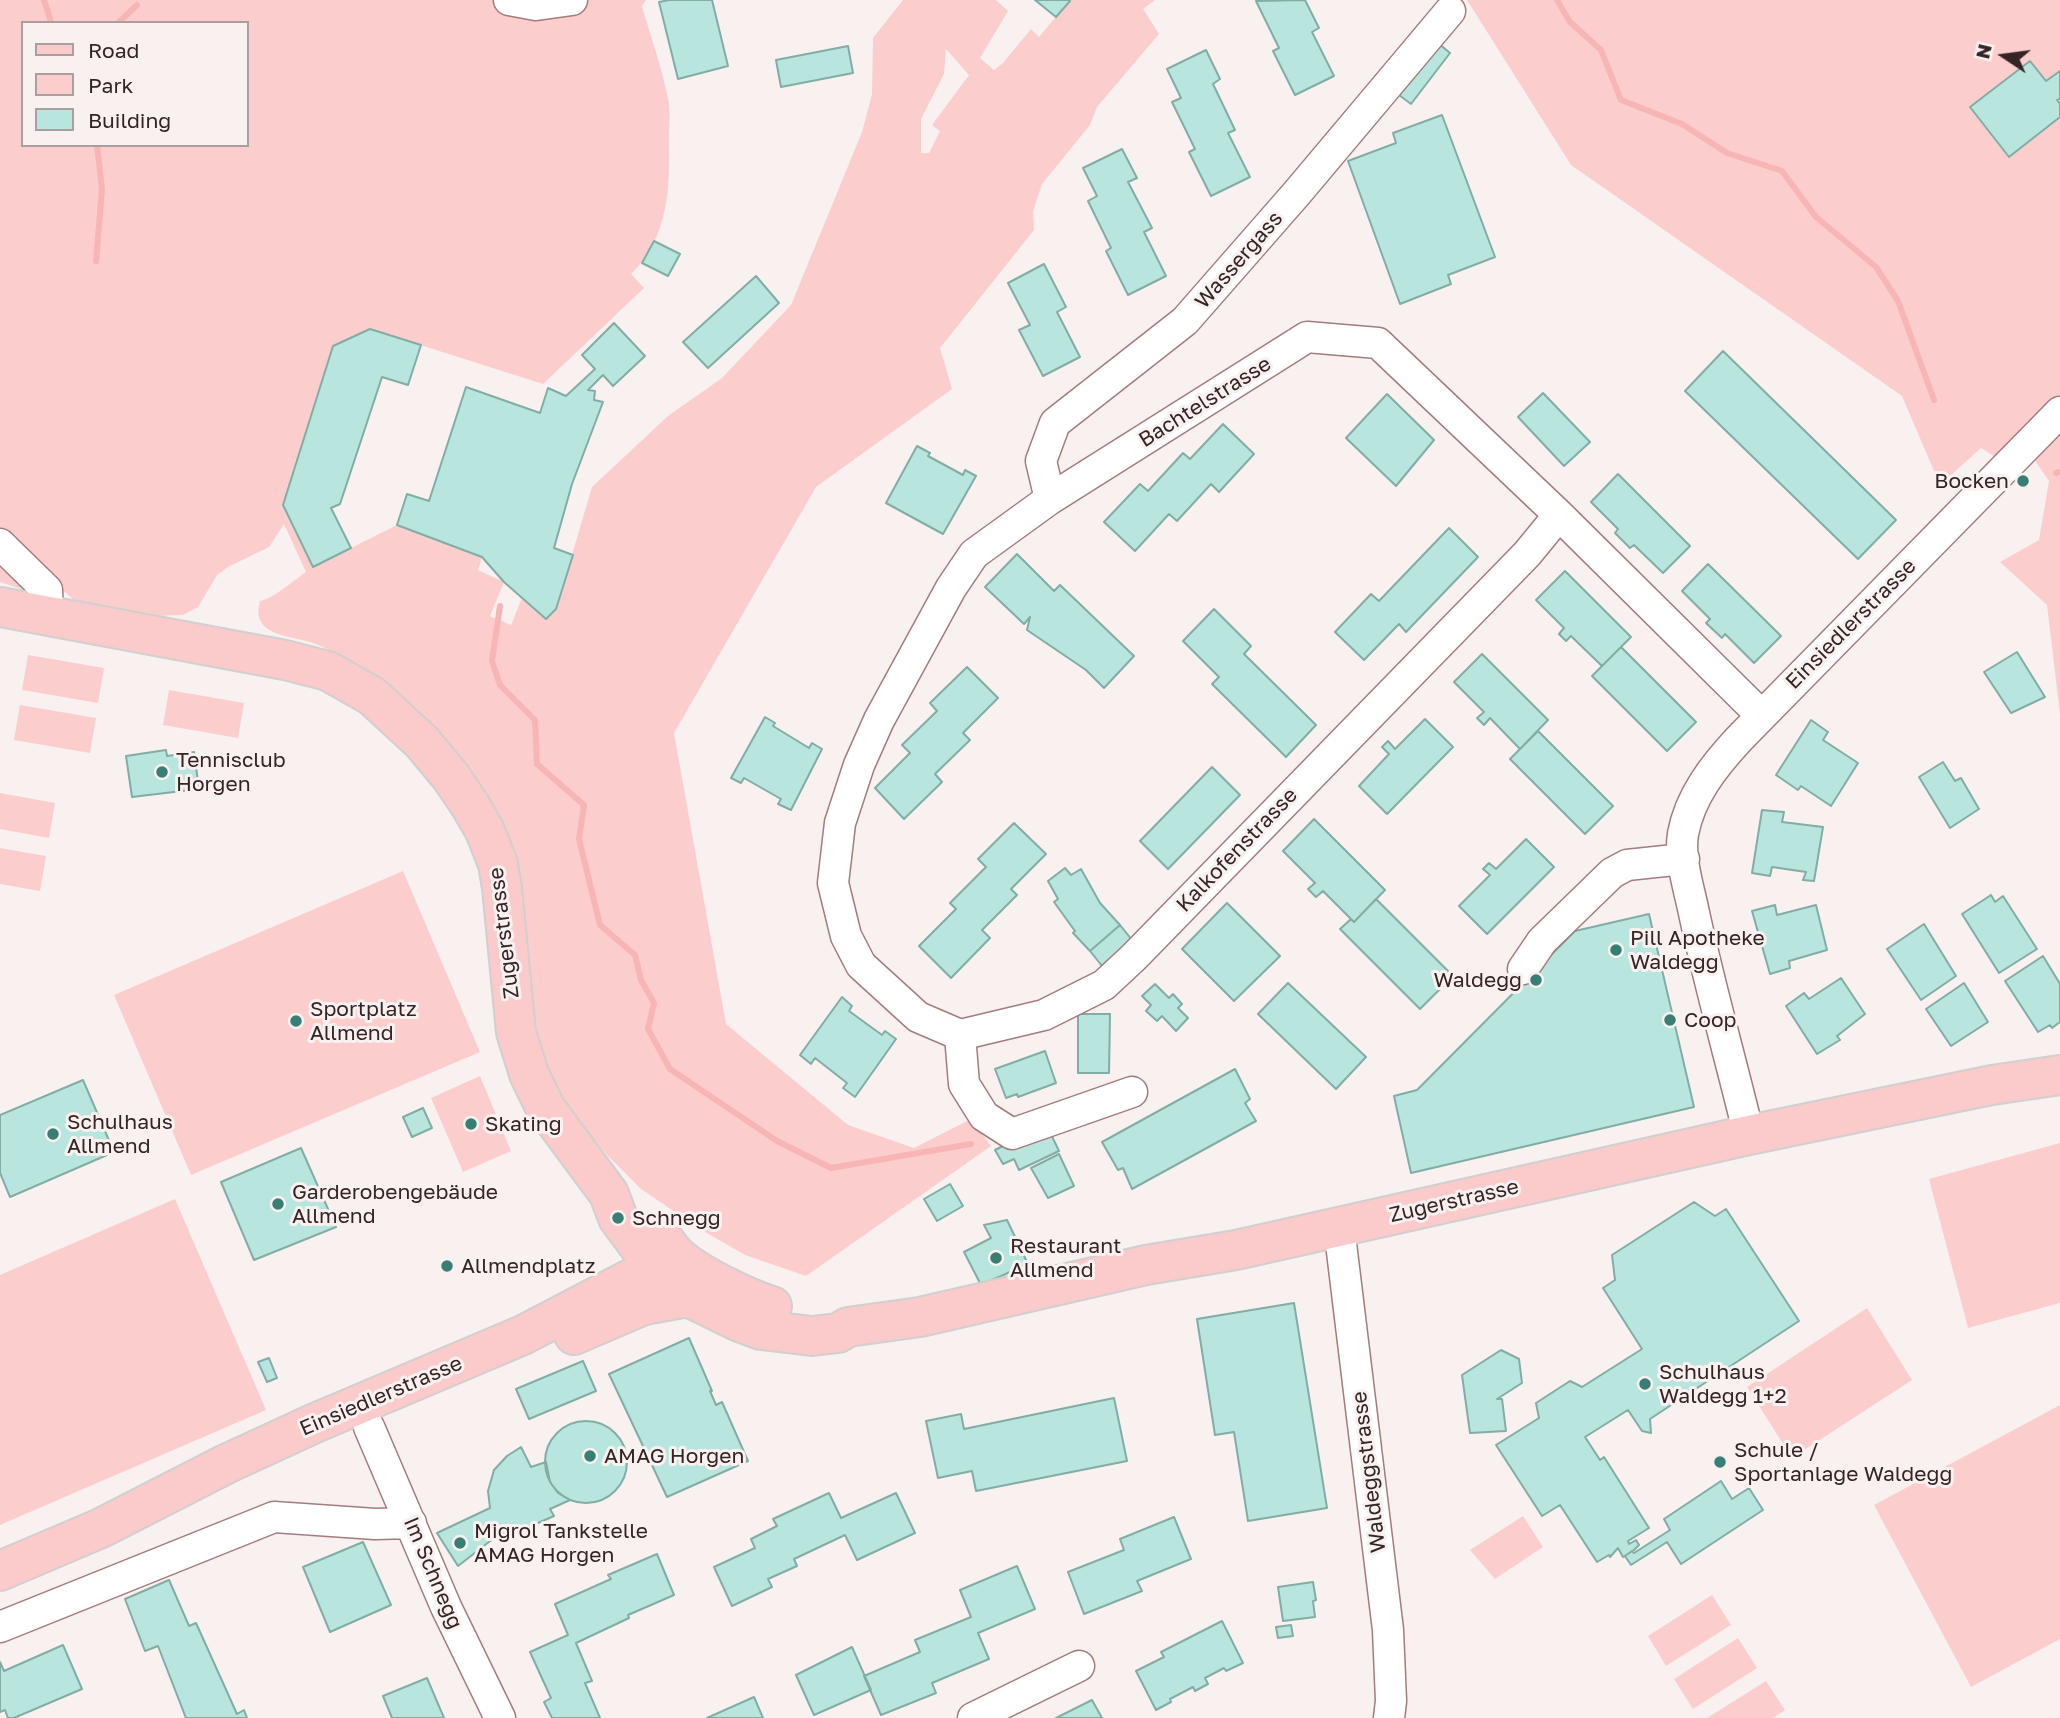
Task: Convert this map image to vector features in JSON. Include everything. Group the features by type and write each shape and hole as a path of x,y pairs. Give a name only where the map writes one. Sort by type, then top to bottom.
{"main road":[{"name":"Zugerstrasse","path":"0,607 285,660 328,671 372,696 413,733 451,777 485,831 500,876 516,1032 529,1074 546,1110 609,1194 641,1214 656,1228 675,1275 761,1329 811,1336 838,1333 848,1327 920,1317 1146,1265 1236,1250 1749,1135 1992,1085 2060,1075"},
{"name":"Einsiedlerstrasse","path":"0,1571 101,1528 226,1464 365,1415 446,1396 547,1347 644,1305 675,1275"},
{"name":"Einsiedlerstrasse","path":"365,1415 636,1276 675,1275"}],"street":[{"path":"509,0 536,5 572,0"},
{"name":"Wassergass","path":"1051,499 1041,461 1055,423 1185,321 1450,11"},
{"name":"Bachtelstrasse","path":"960,1035 918,1017 862,965 846,936 833,883 840,822 859,765 879,720 951,588 974,554 1051,499 1307,337 1378,343 1559,515 1761,715"},
{"name":"Einsiedlerstrasse","path":"1749,1135 1701,947 1684,859 1683,837 1693,800 1718,762 1761,715 2060,412"},
{"name":"Kalkofenstrasse","path":"960,1035 1044,1015 1104,985 1511,571 1559,515"},
{"path":"0,544 47,590 48,616"},
{"path":"1523,969 1542,941 1612,873 1627,865 1684,859"},
{"path":"960,1035 964,1084 984,1116 1012,1134 1132,1092"},
{"name":"Waldeggstrasse","path":"1339,1227 1388,1630 1391,1701 1389,1718"},
{"name":"Im Schnegg","path":"365,1415 446,1607 500,1718"},
{"path":"0,1627 275,1517 375,1524 411,1523"},
{"path":"973,1718 1079,1666"}],"green space":[{"path":"0,0 646,0 642,6 665,83 670,116 669,175 665,210 653,244 644,260 631,274 644,288 543,384 370,329 333,346 283,505 313,567 397,525 482,557 478,570 504,582 490,616 511,625 522,598 546,619 556,609 592,487 668,416 722,378 791,305 862,132 872,94 873,38 903,0 996,0 1008,11 980,58 994,70 1031,29 1039,37 1070,0 1155,0 1143,9 1159,34 1097,107 1090,125 1042,184 1033,211 1034,230 940,348 952,389 816,487 674,733 726,1024 848,1125 914,1148 971,1119 991,1146 806,1276 745,1255 700,1229 641,1189 607,1155 550,1087 535,1048 517,884 343,658 313,643 274,632 266,628 261,621 258,613 260,601 277,593 306,572 284,524 269,547 217,575 198,607 183,615 153,616 75,601 38,568 33,593 0,582","holes":["946,49 969,75 932,125 940,131 929,153 921,153 921,119 944,74"]},
{"path":"1467,0 2060,0 2060,412 2008,465 1981,448 1940,485 1902,396 1571,165"},
{"path":"2060,429 2060,714 2047,605 2000,562 2039,540 2049,481 2032,456"},
{"path":"28,655 104,668 98,703 22,690"},
{"path":"169,690 244,703 238,738 163,725"},
{"path":"20,705 96,718 90,753 14,740"},
{"path":"0,793 55,803 49,838 0,829"},
{"path":"0,848 46,856 40,891 0,884"},
{"name":"Sportplatz Allmend","path":"403,871 480,1052 191,1175 114,995"},
{"name":"Skating","path":"480,1076 511,1151 463,1172 431,1098"},
{"path":"2060,1143 2060,1303 1968,1328 1929,1179"},
{"path":"175,1199 266,1410 0,1525 0,1275"},
{"path":"1867,1308 1912,1380 1792,1458 1747,1387"},
{"path":"2060,1405 2060,1639 1971,1687 1874,1505"},
{"path":"1523,1516 1543,1547 1495,1579 1470,1550"},
{"path":"1712,1595 1731,1625 1666,1666 1648,1636"},
{"path":"1738,1638 1757,1668 1693,1709 1674,1679"},
{"path":"1766,1681 1785,1710 1773,1718 1707,1718"}],"building":[{"path":"712,0 728,66 678,79 659,2"},
{"path":"1035,0 1070,0 1070,1 1056,17"},
{"path":"1305,0 1319,28 1312,32 1334,76 1295,95 1273,51 1279,48 1256,1"},
{"path":"1438,43 1450,53 1411,104 1399,95"},
{"path":"848,46 853,73 781,87 776,60"},
{"path":"1206,50 1220,79 1213,84 1235,130 1228,133 1250,177 1211,196 1189,152 1195,149 1172,102 1181,98 1167,69"},
{"path":"2030,61 2046,81 2060,71 2060,99 2057,100 2060,104 2060,117 2009,157 1970,107"},
{"path":"1442,115 1495,257 1448,275 1451,284 1400,304 1348,161 1396,143 1393,133"},
{"path":"1122,149 1137,178 1128,182 1152,228 1144,232 1166,276 1128,295 1106,251 1111,248 1088,201 1097,196 1083,168"},
{"path":"654,241 680,254 668,276 642,263"},
{"path":"1044,264 1066,307 1057,312 1080,357 1043,376 1019,330 1030,325 1008,283"},
{"path":"756,276 779,303 708,368 683,342"},
{"path":"614,323 645,356 613,386 603,375 588,390 595,391 594,400 603,402 572,484 554,548 573,555 556,609 546,619 504,582 482,557 397,525 407,494 429,501 466,387 540,413 548,388 566,396 595,369 582,355"},
{"path":"370,329 421,345 408,385 382,377 340,504 331,508 351,548 313,567 283,505 333,346"},
{"path":"1723,351 1896,520 1858,559 1685,391"},
{"path":"1543,393 1590,442 1564,466 1518,417"},
{"path":"1387,394 1434,440 1396,486 1346,438"},
{"path":"1223,424 1254,454 1219,492 1211,484 1177,521 1169,514 1135,551 1104,522 1140,484 1148,491 1183,453 1190,459"},
{"path":"917,446 930,453 928,456 963,475 965,470 976,476 943,534 886,503"},
{"path":"1618,474 1690,546 1663,573 1634,545 1630,548 1615,533 1618,529 1591,502"},
{"path":"1449,528 1478,557 1406,632 1399,624 1364,660 1335,632 1371,594 1379,601"},
{"path":"1017,554 1054,591 1060,585 1134,656 1104,688 1086,670 1027,630 1030,617 1024,624 985,587"},
{"path":"1708,564 1781,636 1754,663 1725,634 1722,638 1706,623 1710,619 1682,591"},
{"path":"1565,571 1631,637 1602,666 1571,636 1566,641 1559,634 1564,628 1536,600"},
{"path":"1214,609 1251,646 1244,654 1316,725 1286,757 1212,684 1219,677 1183,641"},
{"path":"1621,647 1696,722 1667,751 1592,676"},
{"path":"2017,652 2045,697 2011,713 1984,672"},
{"path":"1482,654 1548,720 1520,749 1490,718 1484,725 1477,718 1484,712 1454,682"},
{"path":"967,667 998,698 963,733 970,740 935,774 942,782 904,819 875,788 910,753 902,745 937,711 930,703"},
{"path":"765,717 775,723 773,726 809,748 812,743 822,749 791,810 778,804 781,799 744,778 741,783 731,778"},
{"path":"1425,719 1453,747 1387,814 1359,786 1389,754 1382,747 1388,741 1395,749"},
{"path":"1811,720 1828,732 1823,740 1858,763 1831,806 1801,786 1798,790 1776,775"},
{"path":"1538,731 1613,806 1585,834 1510,759"},
{"name":"Tennisclub Horgen","path":"166,750 167,756 194,752 199,789 132,797 126,756"},
{"path":"1943,762 1955,781 1961,778 1979,809 1950,828 1919,777"},
{"path":"1212,767 1240,795 1168,869 1140,841"},
{"path":"1762,810 1784,812 1782,822 1823,827 1814,881 1803,880 1806,872 1772,867 1770,876 1752,873"},
{"path":"1314,819 1385,890 1354,922 1323,891 1316,897 1308,889 1315,883 1283,851"},
{"path":"1014,823 1046,854 1011,889 1017,895 982,930 990,938 951,978 919,946 956,909 950,903 986,867 978,859"},
{"path":"1526,839 1554,867 1487,934 1459,906 1490,875 1483,869 1489,863 1496,869"},
{"path":"1065,868 1071,875 1081,869 1100,903 1120,925 1090,951 1073,933 1075,931 1054,902 1058,899 1048,881"},
{"path":"1991,895 1995,902 2003,896 2037,949 1999,973 1962,914"},
{"path":"1376,899 1453,976 1420,1009 1340,929 1351,919 1354,922"},
{"path":"1227,903 1280,956 1234,1001 1182,949"},
{"path":"1775,905 1777,915 1816,905 1827,950 1789,961 1790,968 1770,974 1752,911"},
{"path":"1649,914 1694,1107 1411,1173 1394,1096 1417,1090 1575,931"},
{"path":"1924,924 1956,976 1921,1000 1887,949"},
{"path":"1120,925 1132,940 1102,966 1090,951"},
{"path":"2043,956 2060,984 2060,1022 2052,1028 2050,1025 2038,1032 2005,981"},
{"path":"1841,978 1865,1014 1837,1036 1840,1040 1817,1054 1786,1006 1804,993 1809,999"},
{"path":"1288,983 1366,1057 1336,1089 1258,1014"},
{"path":"1964,983 1988,1022 1951,1046 1926,1009"},
{"path":"1155,984 1169,998 1173,994 1182,1004 1178,1008 1188,1018 1176,1031 1162,1016 1157,1021 1146,1011 1151,1005 1142,996"},
{"path":"842,997 852,1006 849,1011 882,1035 885,1031 896,1039 855,1097 843,1088 847,1083 815,1058 811,1064 800,1055"},
{"path":"1078,1014 1110,1014 1109,1073 1078,1073"},
{"path":"1045,1051 1056,1083 1018,1097 1017,1094 1006,1098 995,1069"},
{"path":"1235,1069 1250,1099 1245,1103 1256,1121 1132,1189 1123,1168 1118,1170 1102,1142"},
{"name":"Schulhaus Allmend","path":"83,1080 114,1152 10,1197 0,1173 0,1115"},
{"path":"423,1108 432,1128 412,1137 403,1117"},
{"path":"1046,1124 1059,1151 1019,1170 1014,1159 1003,1164 995,1150"},
{"name":"Garderobengebäude Allmend","path":"301,1148 336,1227 254,1260 221,1182"},
{"path":"1059,1154 1074,1186 1048,1198 1031,1168"},
{"path":"950,1184 963,1206 937,1221 924,1199"},
{"name":"Schulhaus Waldegg 1+2","path":"1694,1202 1715,1216 1726,1209 1799,1321 1650,1419 1651,1433 1642,1431 1628,1410 1585,1437 1600,1460 1604,1457 1649,1528 1628,1541 1629,1544 1636,1540 1639,1545 1634,1550 1623,1557 1618,1548 1610,1557 1609,1555 1597,1562 1560,1505 1542,1516 1496,1445 1539,1418 1536,1403 1570,1381 1582,1387 1642,1349 1603,1288 1615,1280 1612,1255"},
{"name":"Restaurant Allmend","path":"1007,1220 1028,1264 981,1285 964,1252 991,1238 984,1225"},
{"path":"1294,1303 1327,1508 1248,1521 1234,1432 1215,1435 1197,1319"},
{"path":"689,1338 716,1405 722,1402 748,1461 667,1497 609,1374"},
{"path":"1501,1350 1519,1359 1522,1383 1497,1399 1502,1399 1506,1431 1470,1433 1462,1375"},
{"path":"269,1358 277,1378 267,1382 258,1362"},
{"path":"583,1361 596,1391 529,1419 516,1389"},
{"path":"1114,1398 1127,1461 976,1491 972,1471 938,1478 926,1421 961,1414 964,1429"},
{"path":"586,1421 602,1424 615,1433 624,1446 627,1462 624,1478 615,1491 602,1500 586,1503 570,1500 557,1491 548,1478 545,1462 548,1446 557,1433 570,1424"},
{"path":"521,1447 531,1467 546,1462 550,1482 558,1493 570,1500 550,1509 554,1516 506,1537 503,1531 458,1566 437,1533 490,1508 488,1491 494,1470 507,1456"},
{"path":"1721,1481 1732,1499 1749,1488 1763,1510 1681,1564 1667,1542 1631,1565 1625,1556 1670,1530 1664,1519"},
{"path":"829,1493 841,1518 896,1493 915,1533 857,1560 845,1535 794,1559 797,1566 768,1579 772,1587 732,1606 714,1567 755,1548 751,1539 777,1526 773,1519"},
{"path":"1174,1517 1191,1559 1137,1581 1142,1591 1084,1614 1068,1572 1124,1550 1120,1539"},
{"path":"363,1542 391,1605 330,1632 303,1567"},
{"path":"657,1554 674,1595 628,1615 629,1618 576,1643 592,1681 585,1683 600,1718 552,1718 544,1702 551,1698 530,1652 568,1635 555,1604 611,1579 608,1575"},
{"path":"1017,1566 1035,1609 978,1633 989,1659 932,1683 936,1693 881,1715 864,1676 920,1652 915,1640 971,1617 960,1590"},
{"path":"169,1580 189,1626 196,1623 237,1714 244,1710 247,1718 186,1718 158,1646 145,1651 125,1599"},
{"path":"1313,1582 1315,1617 1283,1621 1278,1587"},
{"path":"1222,1621 1243,1663 1226,1671 1224,1668 1205,1678 1208,1684 1195,1691 1193,1687 1156,1710 1136,1671 1164,1657 1161,1652"},
{"path":"1291,1625 1293,1636 1278,1638 1276,1627"},
{"path":"63,1645 82,1689 14,1718 8,1718 5,1710 0,1712 0,1662 4,1671"},
{"path":"852,1647 871,1690 814,1715 796,1675"},
{"path":"427,1678 444,1718 392,1718 383,1696"},
{"path":"754,1697 763,1718 707,1718"},
{"path":"1092,1700 1102,1718 1056,1718"}],"waterway":[{"path":"44,0 51,21"},
{"path":"1557,0 1570,22 1601,50 1621,100 1682,124 1727,153 1782,171 1816,217 1876,267 1898,301 1934,400"},
{"path":"120,21 137,5"},
{"path":"96,261 102,189 97,147"},
{"path":"2056,473 2060,472"},
{"path":"500,606 492,661 500,685 535,720 537,764 584,805 579,839 600,925 635,955 641,980 654,1003 648,1029 670,1069 777,1141 831,1168 971,1144"}],"place":[{"name":"Bocken","path":"2023,481"},
{"name":"Tennisclub Horgen","path":"162,772"},
{"name":"Pill Apotheke Waldegg","path":"1616,950"},
{"name":"Waldegg","path":"1536,980"},
{"name":"Coop","path":"1670,1020"},
{"name":"Sportplatz Allmend","path":"296,1021"},
{"name":"Skating","path":"471,1124"},
{"name":"Schulhaus Allmend","path":"53,1134"},
{"name":"Garderobengebäude Allmend","path":"278,1204"},
{"name":"Schnegg","path":"618,1218"},
{"name":"Restaurant Allmend","path":"996,1258"},
{"name":"Allmendplatz","path":"447,1266"},
{"name":"Schulhaus Waldegg 1+2","path":"1645,1384"},
{"name":"AMAG Horgen","path":"590,1456"},
{"name":"Schule / Sportanlage Waldegg","path":"1720,1462"},
{"name":"Migrol Tankstelle AMAG Horgen","path":"460,1543"}]}
